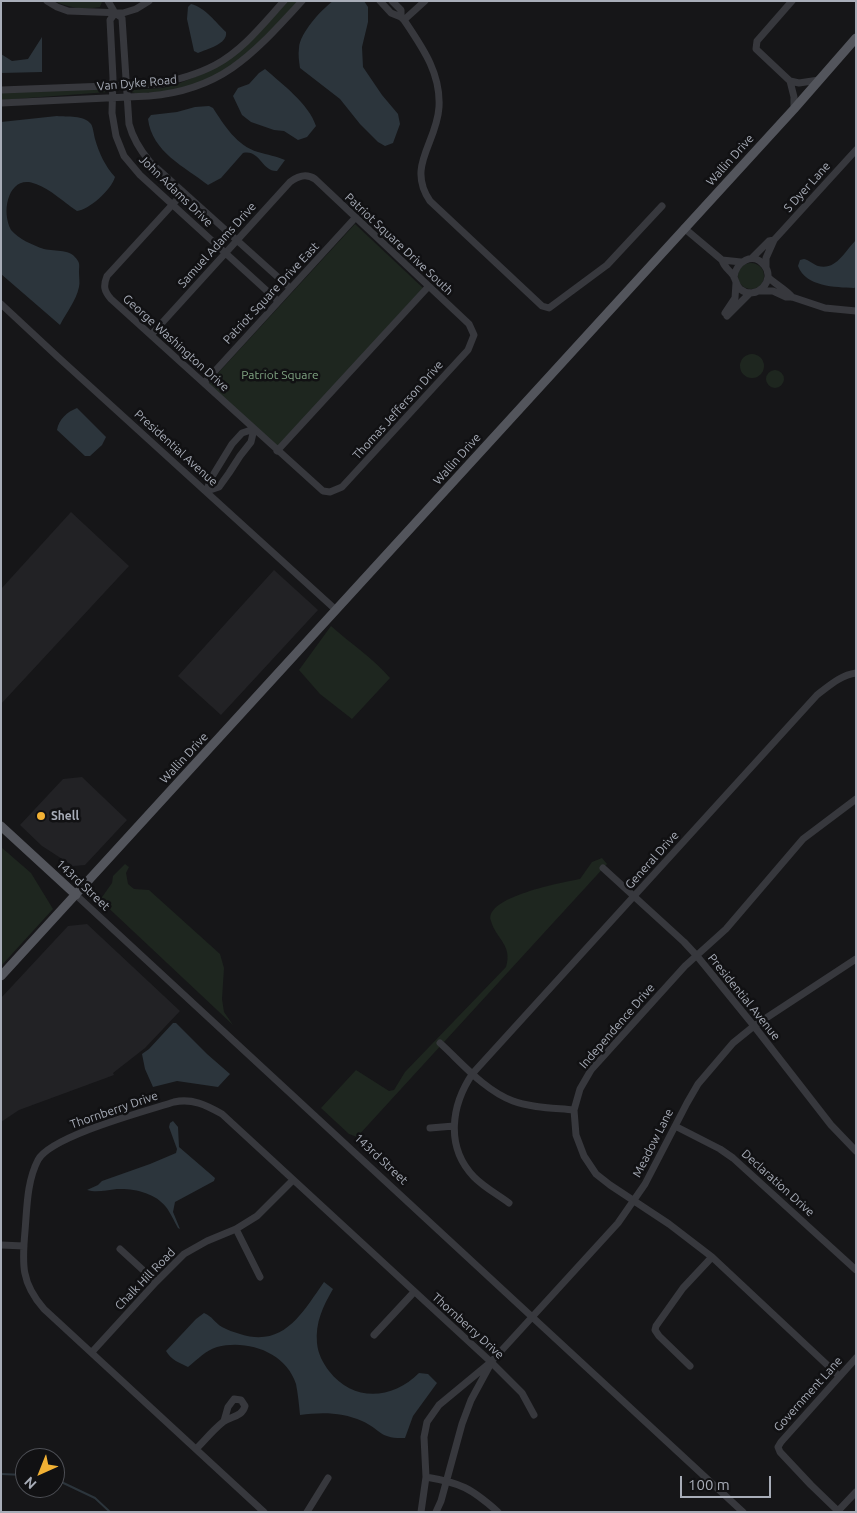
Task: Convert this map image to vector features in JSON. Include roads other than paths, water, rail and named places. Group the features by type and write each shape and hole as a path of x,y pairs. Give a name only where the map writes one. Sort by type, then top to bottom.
{"main road":[{"name":"Wallin Drive","path":"1,976 794,109 856,38"},
{"name":"143rd Street","path":"1,826 76,895"}],"street":[{"path":"47,1 54,6 68,11 123,13 136,10 149,1"},
{"name":"John Adams Drive","path":"108,1 115,12 122,18 129,124 133,137 140,149 150,162 290,288"},
{"name":"Van Dyke Road","path":"1,90 160,84 200,72 217,64 245,43 284,1"},
{"name":"Van Dyke Road","path":"1,103 127,97 190,90 215,79 250,56 302,1"},
{"path":"380,1 391,13 402,19 422,46 432,64 438,89 440,106 435,130 420,166 424,193 430,201 542,306 549,308 607,265 662,206"},
{"path":"392,1 401,10 402,19"},
{"path":"402,19 425,1"},
{"path":"790,2 757,41 756,49 790,81 799,84 819,80"},
{"name":"John Adams Drive","path":"115,12 110,20 112,113 116,136 124,156 140,175 278,301"},
{"path":"790,81 794,97 794,109"},
{"name":"S Dyer Lane","path":"774,240 856,150"},
{"name":"Patriot Square Drive South","path":"304,176 310,176 315,179 469,324 474,335"},
{"name":"Samuel Adams Drive","path":"151,335 290,182 297,177 304,176"},
{"name":"George Washington Drive","path":"183,192 107,276 104,288 111,298 317,488 323,492 330,492"},
{"name":"Patriot Square Drive East","path":"204,383 355,218"},
{"path":"684,228 722,260 741,262 752,258 770,241 774,240"},
{"path":"759,291 764,288 768,278 766,258 774,240"},
{"path":"752,258 763,262 766,267"},
{"path":"722,260 723,265 743,291 773,291 786,297 792,297 825,308 856,311"},
{"path":"741,262 737,266 735,298 726,315 750,292"},
{"path":"768,278 792,297"},
{"path":"277,451 428,287"},
{"name":"Presidential Avenue","path":"1,304 336,610"},
{"name":"Thomas Jefferson Drive","path":"330,492 342,487 468,350 474,335"},
{"path":"254,430 251,442 219,487 207,491 210,480 232,444 242,433 254,430"},
{"name":"General Drive","path":"509,1203 472,1176 462,1161 456,1144 454,1126 458,1098 465,1085 473,1073 817,695 834,681 856,673"},
{"name":"Independence Drive","path":"839,1376 712,1257 669,1224 596,1174 584,1156 576,1134 574,1110 580,1090 591,1070 685,966 726,929 803,839 856,799"},
{"name":"Presidential Avenue","path":"604,868 697,956 831,1125 856,1151"},
{"name":"143rd Street","path":"76,895 743,1512"},
{"name":"Meadow Lane","path":"421,1512 426,1477 424,1438 427,1422 439,1405 491,1362 618,1224 645,1184 698,1084 733,1043 754,1026 856,959"},
{"path":"440,1043 496,1092 511,1100 526,1105 574,1110"},
{"name":"Thornberry Drive","path":"264,1512 34,1298 24,1273 24,1246 31,1183 39,1158 49,1148 67,1138 174,1102 185,1100 198,1102 222,1114 491,1362 522,1393 534,1416"},
{"path":"430,1128 454,1126"},
{"name":"Declaration Drive","path":"675,1126 734,1158 856,1270"},
{"name":"Chalk Hill Road","path":"92,1352 174,1264 195,1248 236,1229 257,1216 294,1180"},
{"path":"236,1229 260,1277"},
{"path":"1,1245 24,1246"},
{"path":"120,1249 156,1282"},
{"path":"690,1366 655,1330 677,1296 712,1257"},
{"path":"374,1335 414,1292"},
{"name":"Government Lane","path":"838,1511 810,1485 780,1452 778,1447 856,1358"},
{"name":"Meadow Lane","path":"436,1512 462,1424 491,1362"},
{"path":"196,1449 224,1421"},
{"path":"426,1477 446,1480 471,1490 498,1512"},
{"path":"307,1512 328,1478"},
{"path":"838,1511 856,1492"}],"waterway":[{"path":"1,1474 15,1475"},
{"path":"65,1484 95,1498 110,1512"}],"place":[{"name":"Shell","path":"41,816"}],"park label":[{"name":"Patriot Square","path":"280,375"}]}
